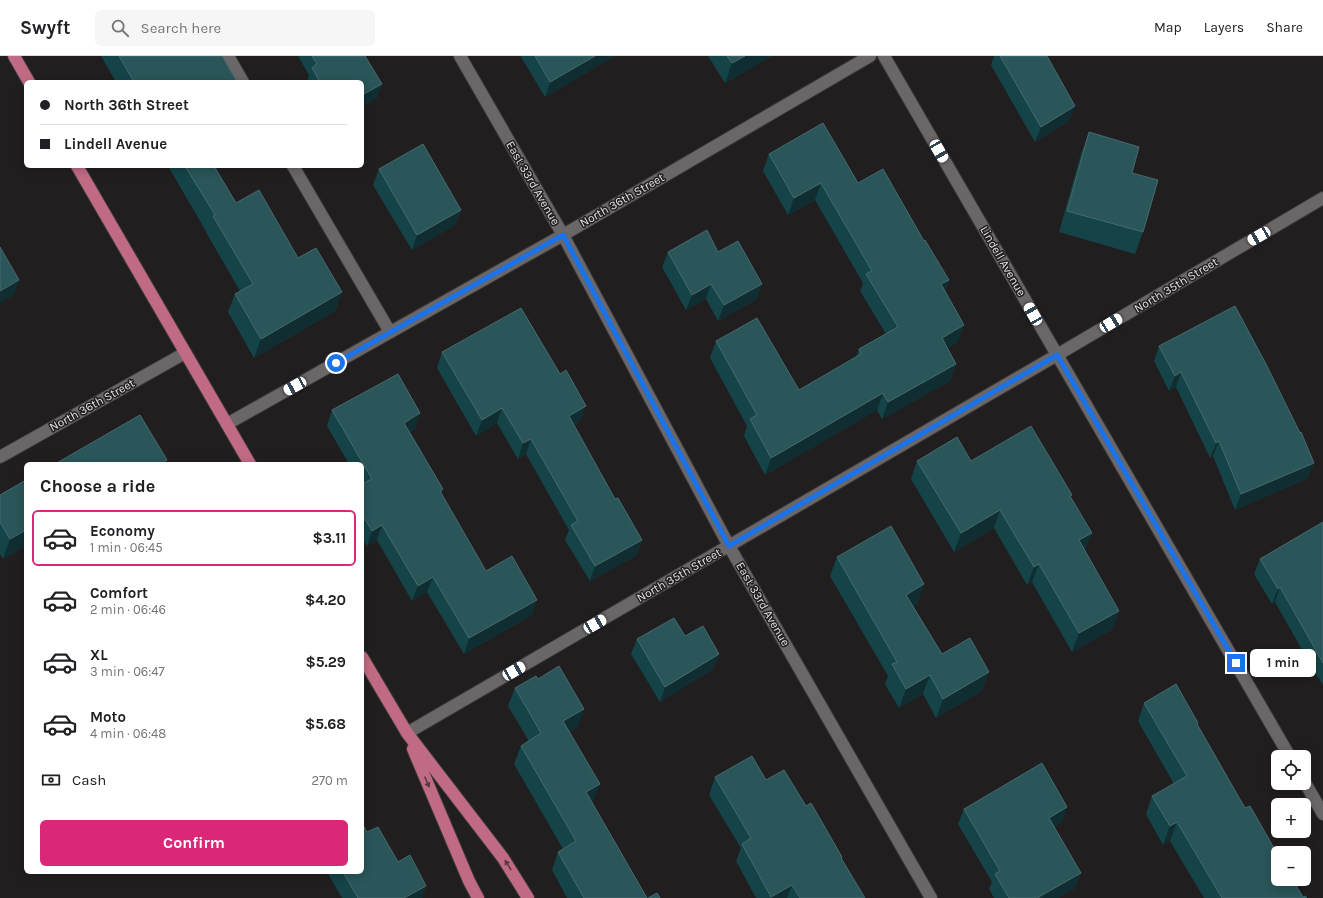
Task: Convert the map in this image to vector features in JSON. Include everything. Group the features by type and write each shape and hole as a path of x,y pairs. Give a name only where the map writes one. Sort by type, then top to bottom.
{"main road":[{"path":"14,56 28,80"},
{"path":"78,168 184,353 249,462"},
{"path":"364,660 407,733 503,858 528,898"},
{"path":"407,733 469,881 478,898"}],"street":[{"path":"228,56 242,80"},
{"name":"East 33rd Avenue","path":"460,56 563,235 729,546 931,898"},
{"name":"North 36th Street","path":"226,424 563,235 870,56"},
{"name":"Lindell Avenue","path":"884,56 1286,750"},
{"path":"294,168 390,332"},
{"name":"North 35th Street","path":"407,733 1057,355 1323,198"},
{"name":"North 36th Street","path":"0,456 184,353"},
{"path":"1309,790 1323,814"}],"building":[{"path":"119,56 222,56 236,80 133,80"},
{"path":"312,56 365,56 382,84 364,94 364,80 319,80 312,68 317,64"},
{"path":"535,56 595,56 550,82"},
{"path":"727,56 745,56 732,63"},
{"path":"1000,56 1047,56 1075,106 1041,127"},
{"path":"823,123 858,183 883,169 924,241 925,240 949,280 941,284 964,325 942,338 956,364 888,402 883,393 771,458 750,419 757,415 716,341 757,318 799,390 861,354 859,349 898,327 866,274 872,271 821,183 794,198 769,154"},
{"path":"1089,132 1139,147 1132,173 1158,180 1143,232 1067,211"},
{"path":"423,144 461,210 417,235 379,169"},
{"path":"186,168 215,168 236,203 259,190 298,258 316,248 342,292 261,339 235,294 253,284 213,216 215,215"},
{"path":"707,230 718,252 738,241 762,284 724,305 711,284 692,295 668,252"},
{"path":"0,247 19,280 0,291"},
{"path":"1235,306 1300,433 1301,432 1314,463 1241,494 1219,441 1216,443 1181,372 1175,376 1159,346"},
{"path":"521,308 560,374 566,370 586,406 569,416 615,499 618,498 642,540 595,566 571,525 578,521 531,439 523,443 502,408 482,420 442,352"},
{"path":"398,374 420,413 404,423 443,489 440,491 486,571 512,556 537,600 469,638 433,577 418,586 382,525 372,531 364,517 364,483 372,479 364,465 364,462 362,462 332,410"},
{"path":"140,415 167,460 164,462 58,462"},
{"path":"1031,426 1072,495 1070,496 1092,533 1079,540 1119,611 1079,633 1039,564 1034,567 1000,510 961,533 917,461 957,437 971,461"},
{"path":"24,481 24,531 10,539 0,522 0,495"},
{"path":"1323,522 1323,663 1280,587 1278,589 1260,559"},
{"path":"891,526 924,584 906,595 942,654 970,638 989,672 943,699 930,675 906,689 892,664 897,662 837,557"},
{"path":"674,618 685,636 703,626 719,654 665,687 637,639"},
{"path":"559,666 584,709 563,721 600,784 586,792 647,898 584,898 558,852 576,841 521,746 541,733 515,688 536,676 538,679"},
{"path":"1176,684 1245,808 1250,806 1273,846 1271,846 1271,886 1296,886 1303,897 1305,896 1307,898 1222,898 1177,822 1170,826 1152,796 1187,776 1144,703"},
{"path":"752,756 766,780 784,770 806,806 811,803 865,898 800,898 792,885 771,897 742,844 751,838 715,777"},
{"path":"1042,763 1067,807 1049,818 1081,873 1037,898 1009,898 995,874 1000,871 964,809"},
{"path":"364,827 367,832 378,827 398,862 410,855 426,886 404,898 358,898 344,874 364,874"},
{"path":"657,893 660,898 648,898"}],"route":[{"path":"336,363 563,235 729,546 1057,355 1236,663"}]}
